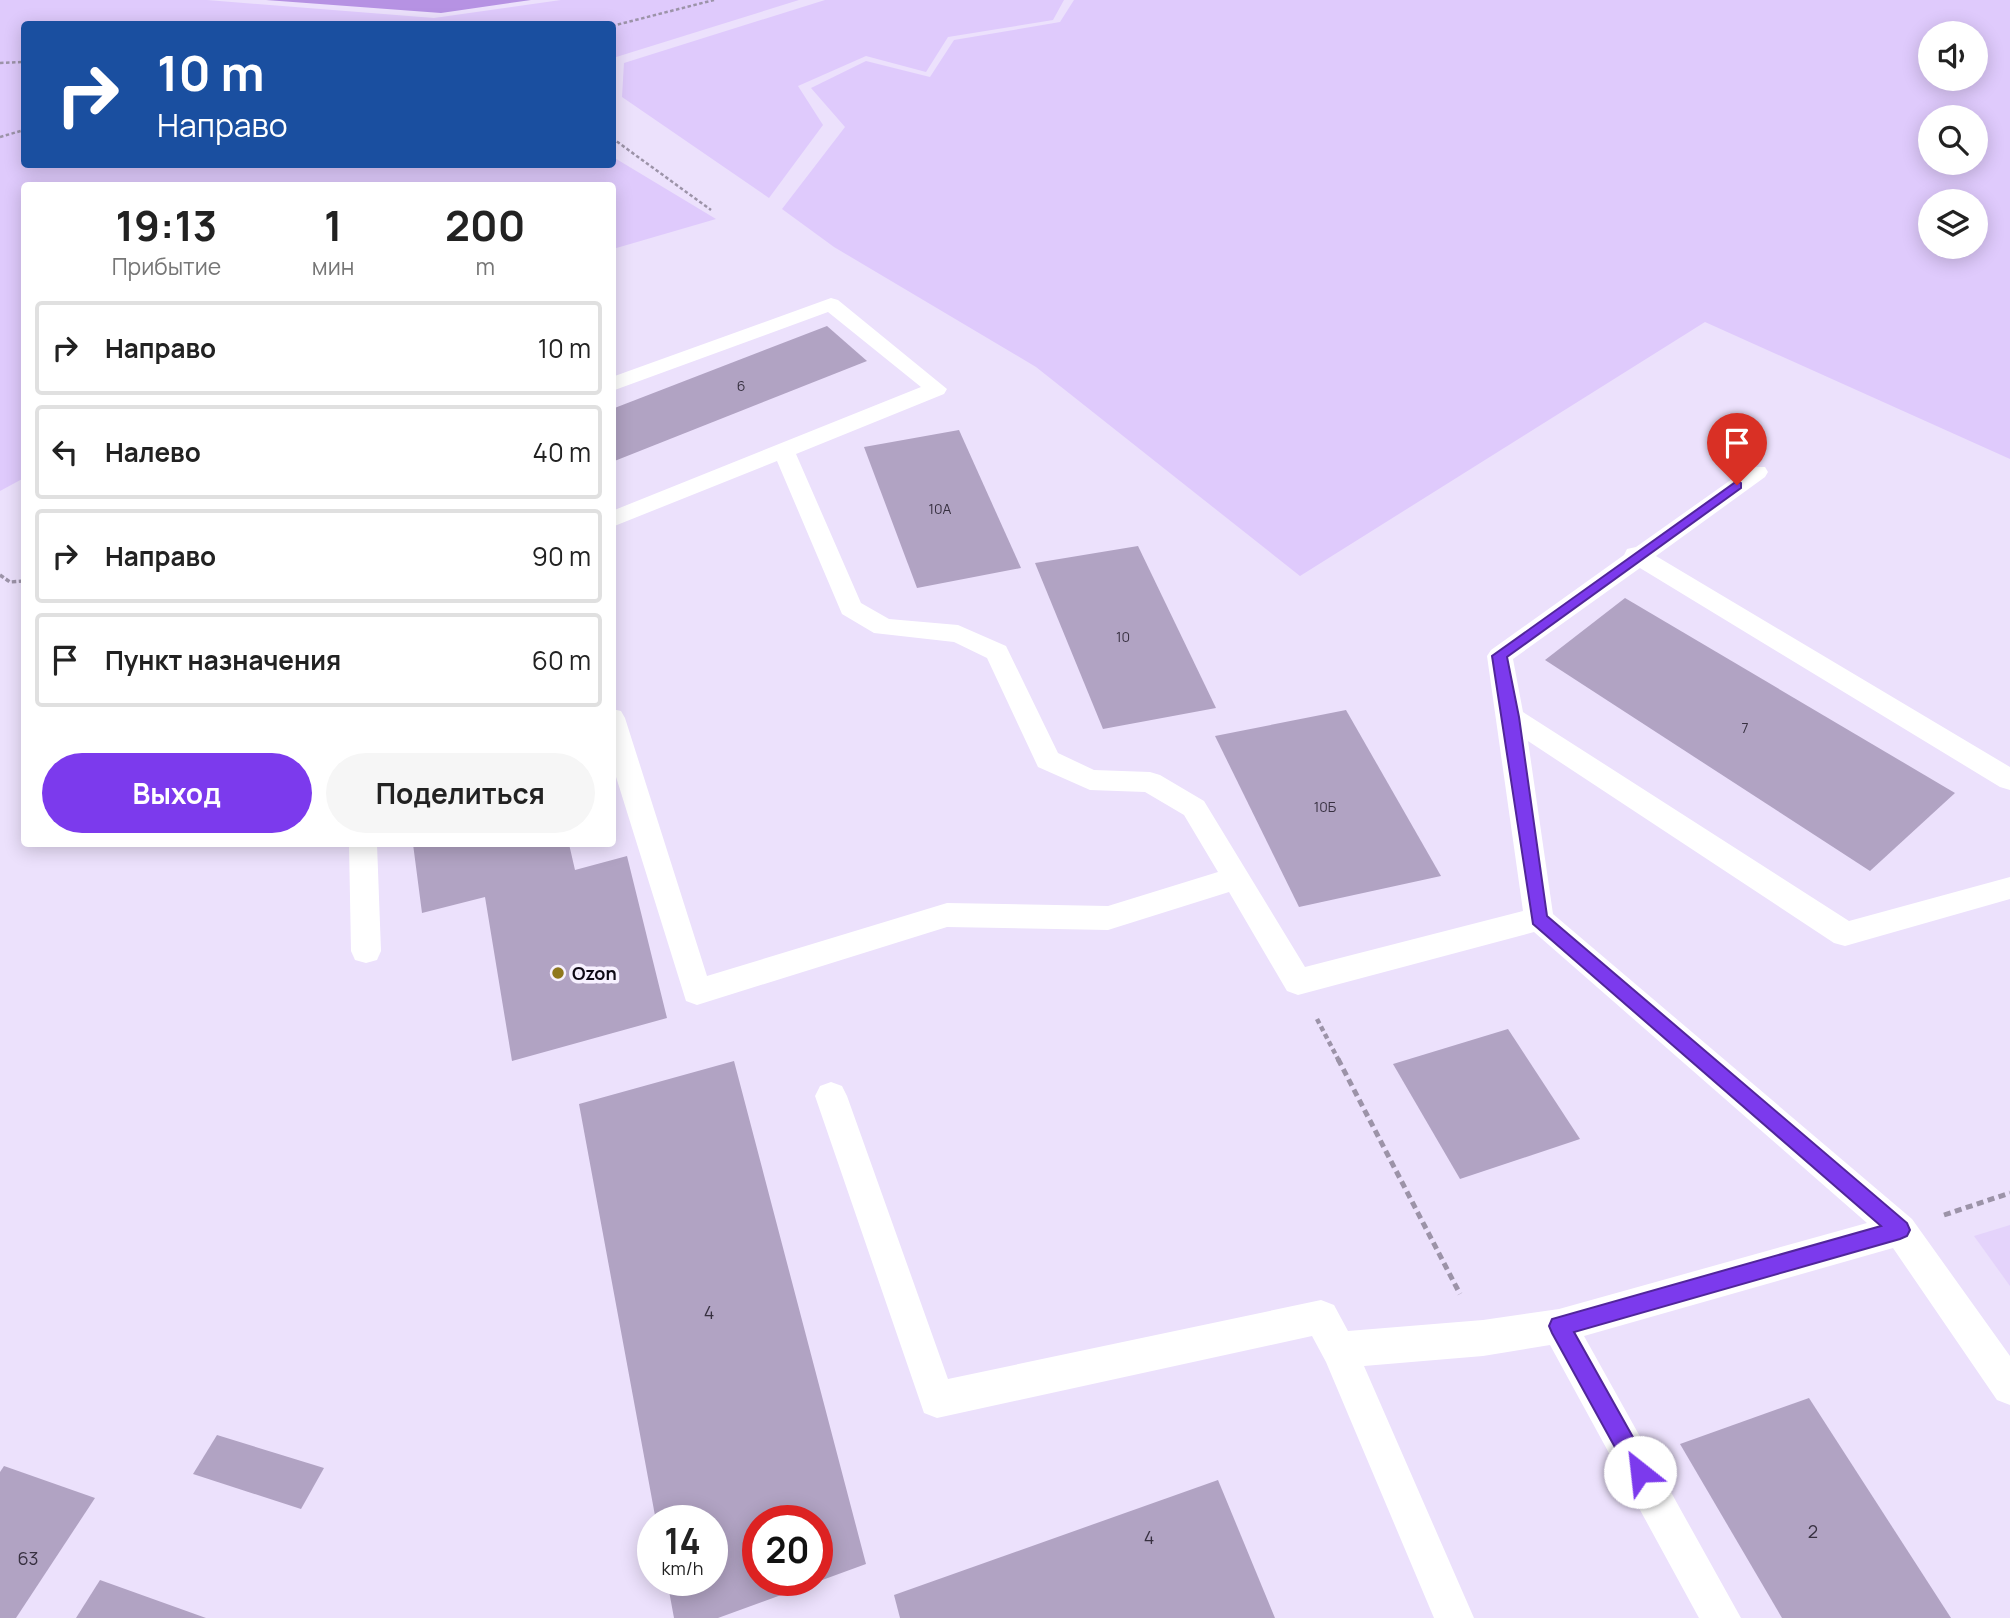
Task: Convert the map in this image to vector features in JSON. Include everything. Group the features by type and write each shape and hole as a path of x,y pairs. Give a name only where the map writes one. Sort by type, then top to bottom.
{"lane":[{"path":"616,384 831,304 936,389 616,518"},
{"path":"784,451 851,608 883,627 958,634 996,652 1048,760 1090,780 1150,782 1194,808 1298,982 1539,919"},
{"path":"1757,471 1636,555 1500,656 1539,919 1900,1230 2010,1387"},
{"path":"1636,555 2010,780"},
{"path":"1511,717 1845,934 2010,888"},
{"path":"616,731 697,992 947,915 1108,918 1236,878"},
{"path":"363,847 366,951"},
{"path":"831,1096 937,1400 1321,1317 1339,1350 1454,1618"},
{"path":"1339,1350 1483,1338 1559,1326 1900,1230"},
{"path":"1559,1326 1721,1618"}],"path":[{"path":"616,25 714,0"},
{"path":"0,63 21,62"},
{"path":"0,137 21,131"},
{"path":"616,141 711,210"},
{"path":"0,575 10,582 21,581"},
{"path":"1298,982 1483,1338"},
{"path":"1900,1230 2010,1193"}],"shaded area":[{"path":"0,0 207,0 434,18 561,0 799,0 616,57 616,21 21,21 21,168 616,168 616,159 716,219 616,248 616,182 21,182 21,480 0,491"},
{"path":"266,0 531,0 441,13"},
{"path":"825,0 1064,0 1053,20 948,37 926,72 866,56 798,86 823,125 769,198 622,97 624,63"},
{"path":"1074,0 2010,0 2010,459 1705,322 1300,576 1036,367 834,247 782,209 845,127 811,88 866,61 930,77 954,40 1060,22"},
{"path":"2010,1225 2010,1286 1974,1236"}],"building":[{"path":"827,326 867,361 616,460 616,407"},
{"path":"959,430 1021,568 917,588 864,447"},
{"path":"1138,546 1216,708 1103,729 1035,563"},
{"path":"1625,598 1955,793 1870,871 1545,660"},
{"path":"1346,710 1441,876 1299,907 1215,736"},
{"path":"413,847 570,847 575,870 627,856 667,1018 512,1061 485,897 422,913"},
{"path":"1508,1029 1580,1139 1460,1179 1393,1064"},
{"path":"734,1061 866,1564 833,1576 833,1505 742,1505 742,1596 778,1596 718,1618 674,1618 670,1596 728,1596 728,1505 653,1505 579,1104"},
{"path":"1809,1398 1951,1618 1782,1618 1680,1444"},
{"path":"217,1435 324,1468 301,1509 193,1474"},
{"path":"4,1466 95,1498 16,1618 0,1618 0,1472"},
{"path":"1218,1480 1275,1618 900,1618 894,1595"},
{"path":"100,1580 206,1618 76,1618"}],"place":[{"name":"Ozon","path":"558,973"}],"route":[{"path":"1640,1472 1559,1326 1900,1230 1539,919 1500,656 1636,555 1737,485"}]}
